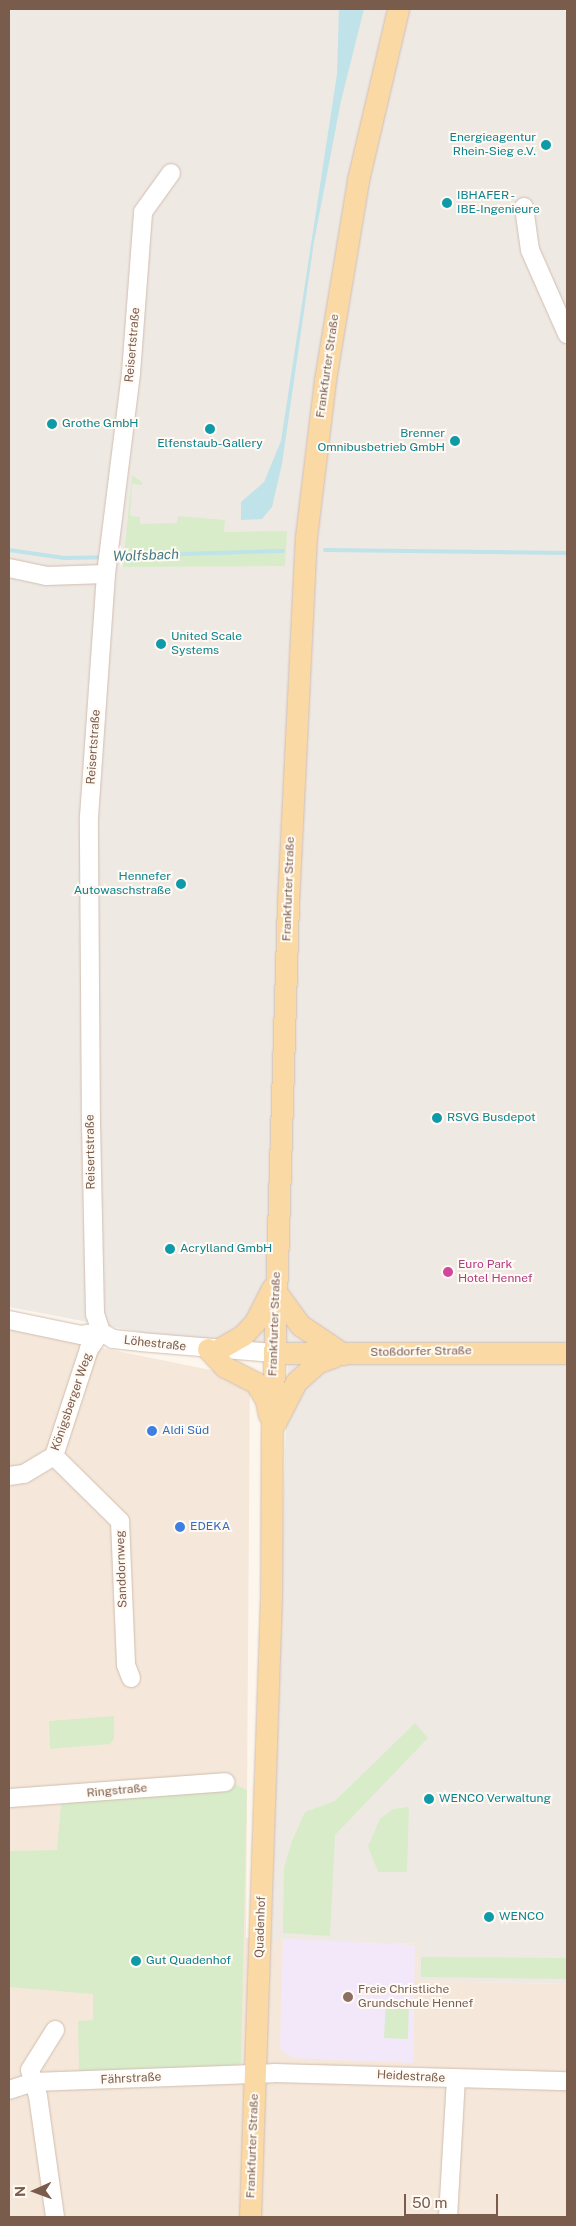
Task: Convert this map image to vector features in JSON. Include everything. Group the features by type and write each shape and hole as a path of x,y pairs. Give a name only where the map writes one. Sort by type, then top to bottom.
{"main road":[{"name":"Frankfurter Straße","path":"265,1779 274,1353 289,874 308,515 358,180 398,9"},
{"path":"272,1430 266,1400 256,1383 225,1367 214,1349 243,1335 255,1322 276,1285"},
{"path":"276,1285 300,1326 343,1354"},
{"name":"Stoßdorfer Straße","path":"274,1353 343,1354 452,1351 567,1353"},
{"path":"272,1430 296,1382 318,1362 343,1354"},
{"name":"Quadenhof","path":"255,2076 265,1779"},
{"name":"Frankfurter Straße","path":"250,2217 255,2076"}],"street":[{"name":"Reisertstraße","path":"101,1332 96,1314 90,1090 89,817 107,562 131,373 144,212 171,173"},
{"path":"524,207 530,250 567,334"},
{"path":"9,568 46,576 107,562"},
{"name":"Löhestraße","path":"9,1320 81,1335 101,1332 112,1339 274,1353"},
{"name":"Königsberger Weg","path":"9,1476 24,1474 54,1456 89,1349 101,1332"},
{"name":"Sanddornweg","path":"54,1456 120,1521 126,1665 131,1678"},
{"name":"Ringstraße","path":"9,1798 225,1782"},
{"path":"55,2030 30,2070 38,2096 55,2217"},
{"name":"Heidestraße","path":"255,2076 301,2073 456,2080 567,2080"},
{"name":"Fährstraße","path":"9,2090 33,2082 255,2076"},
{"path":"448,2217 456,2080"}],"shaded area":[{"path":"9,9 564,9 567,14 567,1984 417,1981 418,1944 270,1939 288,1360 9,1307"},
{"path":"9,1329 250,1378 246,1938 418,1944 417,1981 567,1984 567,2217 9,2217"},
{"name":"Freie Christliche Grundschule Hennef","path":"283,1939 415,1945 413,2063 293,2058 280,2049"}],"green space":[{"path":"132,475 142,482 142,485 132,484 130,516 140,517 140,524 177,523 178,516 225,520 224,532 287,531 285,566 123,567"},
{"path":"114,1716 114,1739 110,1744 50,1749 49,1721"},
{"path":"415,1723 428,1738 335,1835 330,1936 283,1933 284,1868 292,1841 305,1812 335,1801"},
{"path":"236,1785 247,1790 241,2063 230,2067 79,2075 78,2021 93,2020 93,1994 9,1987 9,1851 57,1850 61,1804"},
{"path":"409,1807 407,1872 378,1872 368,1846 380,1819 393,1809"},
{"path":"421,1957 567,1958 567,1979 421,1977"},
{"path":"386,2000 409,2001 408,2039 384,2038"}],"water":[{"path":"339,9 364,9 341,101 314,242 282,464 272,507 262,519 241,520 241,502 264,482 281,441 337,74"}],"waterway":[{"name":"Wolfsbach","path":"9,550 64,558 103,557"},
{"name":"Wolfsbach","path":"325,550 567,553"},
{"name":"Wolfsbach","path":"113,556 283,551"}],"place":[{"name":"Energieagentur Rhein-Sieg e.V.","path":"546,145"},
{"name":"IBHAFER - IBE-Ingenieure","path":"447,203"},
{"name":"Grothe GmbH","path":"52,424"},
{"name":"Elfenstaub-Gallery","path":"210,429"},
{"name":"Brenner Omnibusbetrieb GmbH","path":"455,441"},
{"name":"United Scale Systems","path":"161,644"},
{"name":"Hennefer Autowaschstraße","path":"181,884"},
{"name":"RSVG Busdepot","path":"437,1118"},
{"name":"Acrylland GmbH","path":"170,1249"},
{"name":"Euro Park Hotel Hennef","path":"448,1272"},
{"name":"Aldi Süd","path":"152,1431"},
{"name":"EDEKA","path":"180,1527"},
{"name":"WENCO Verwaltung","path":"429,1799"},
{"name":"WENCO","path":"489,1917"},
{"name":"Gut Quadenhof","path":"136,1961"},
{"name":"Freie Christliche Grundschule Hennef","path":"348,1997"}]}
